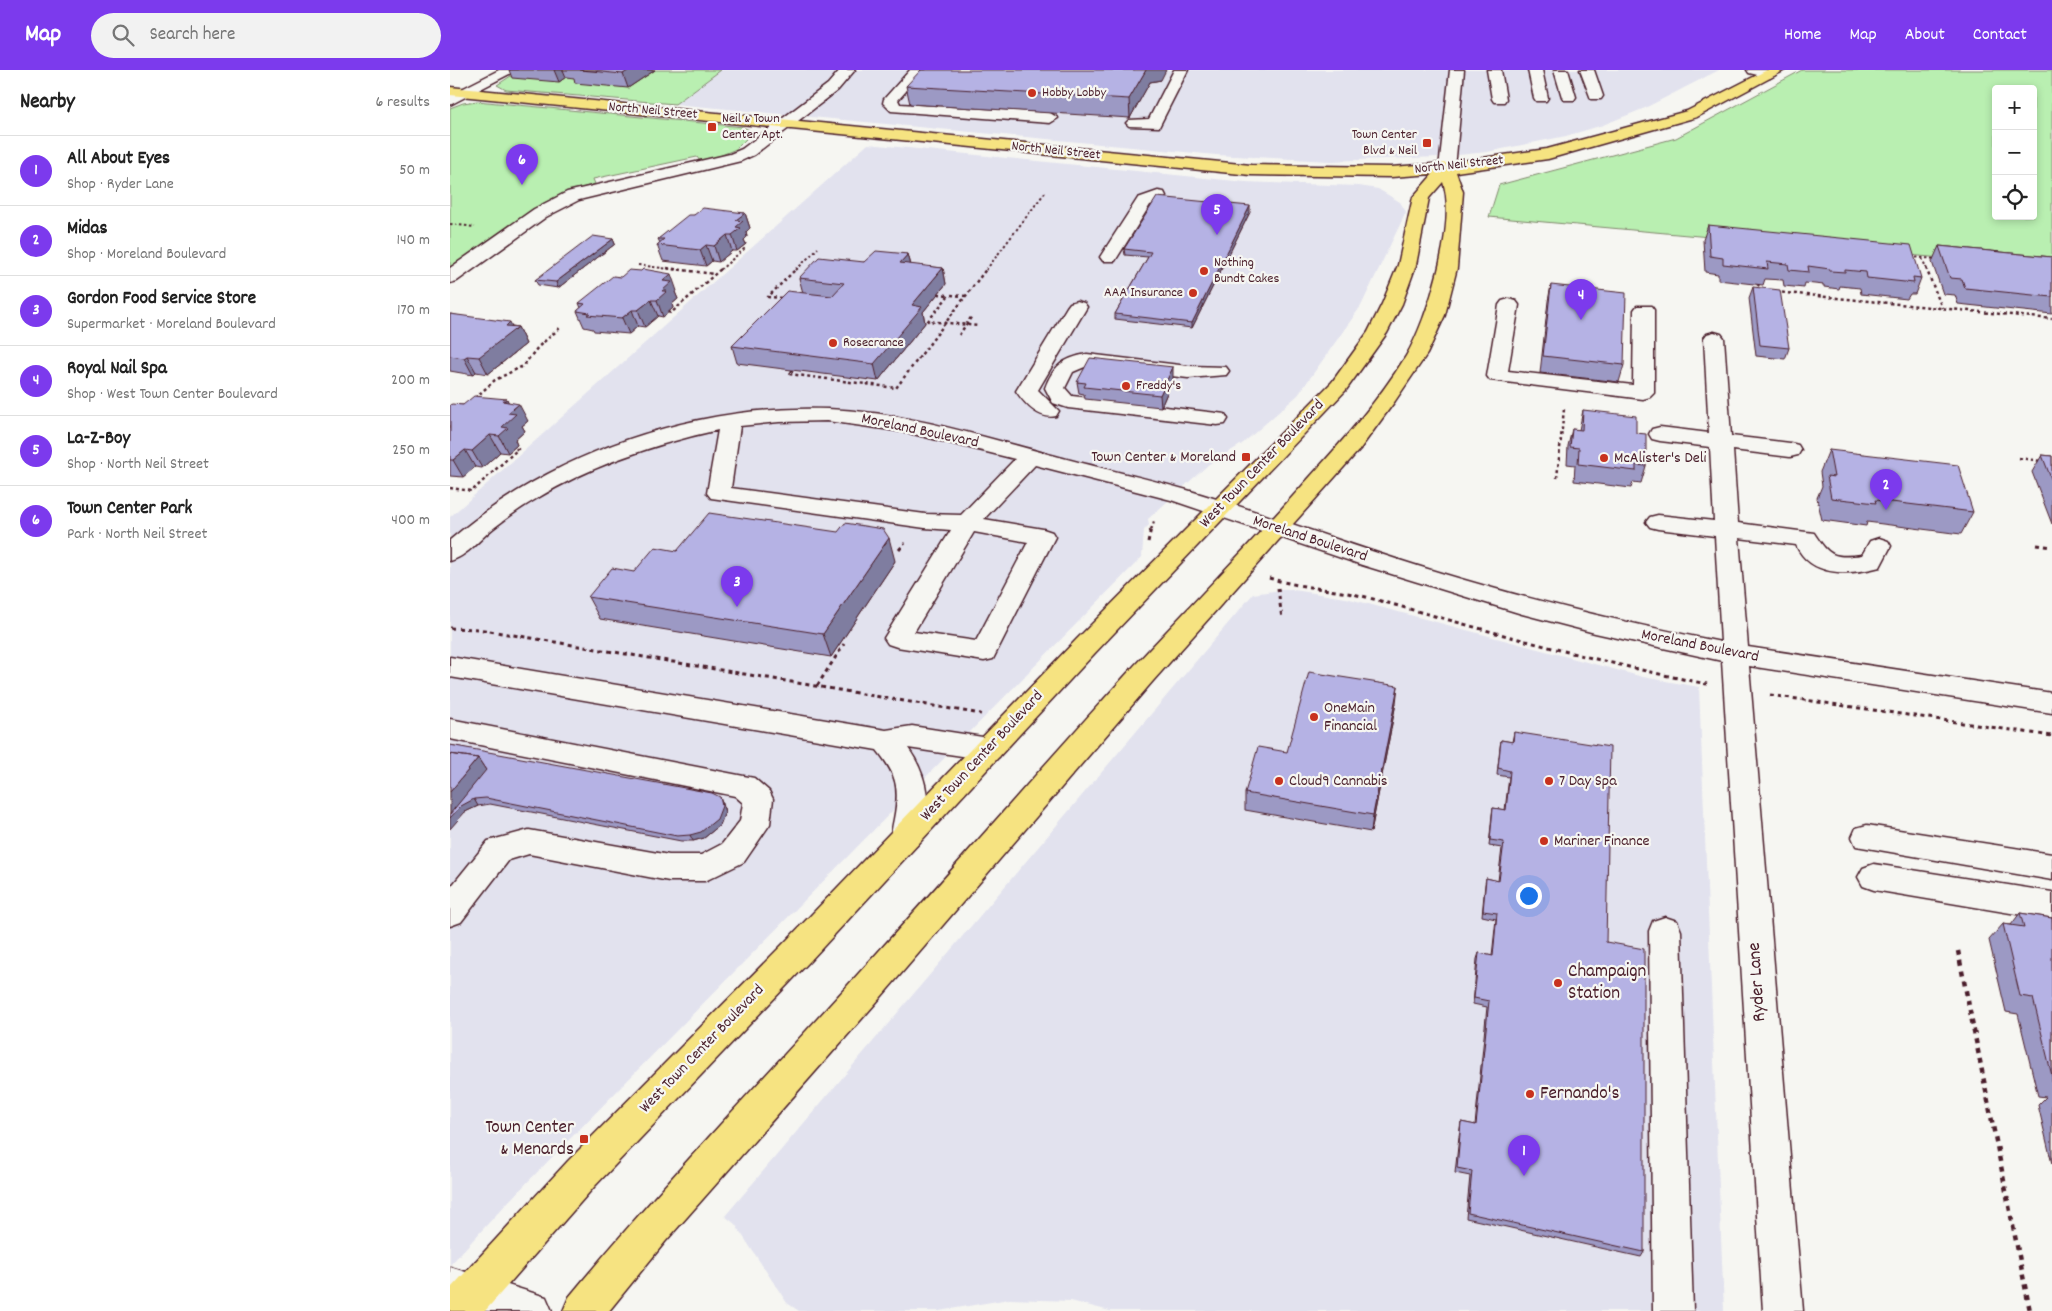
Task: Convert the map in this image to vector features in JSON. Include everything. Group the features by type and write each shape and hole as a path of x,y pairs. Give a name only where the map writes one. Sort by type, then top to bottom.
{"main road":[{"name":"North Neil Street","path":"457,92 1266,171 1346,172 1447,168 1548,154 1692,114 1774,72"},
{"path":"1658,122 1666,107 1674,103"},
{"name":"West Town Center Boulevard","path":"460,1298 906,836 1219,508 1339,386 1372,340 1392,304 1407,266 1421,197 1447,168"},
{"path":"583,1311 651,1228 863,993 1143,674 1277,529 1352,444 1388,397 1417,354 1435,315 1448,268 1453,231 1455,192 1447,168"}],"street":[{"path":"450,101 457,92 510,70"},
{"path":"450,277 540,213 573,196 735,158 756,148 833,87 848,70"},
{"path":"918,70 891,99 890,103 896,108 1050,118"},
{"path":"1134,123 1154,124 1181,70"},
{"path":"1447,168 1457,70"},
{"path":"1494,70 1506,99 1508,70"},
{"path":"1535,70 1541,98"},
{"path":"1561,70 1569,97"},
{"path":"1587,70 1596,96"},
{"path":"1754,70 1774,72"},
{"path":"1109,257 1144,202 1158,196"},
{"path":"1509,304 1497,376 1643,393 1644,310"},
{"path":"1048,411 1027,391 1077,307"},
{"name":"Ryder Lane","path":"1714,338 1749,867 1783,1311"},
{"path":"1217,419 1068,402 1060,399 1055,388 1061,372 1074,362 1087,360 1188,372 1219,371"},
{"name":"Moreland Boulevard","path":"450,553 465,538 501,511 574,471 619,450 667,434 730,422 784,415 827,415 870,419 930,431 1030,456 1219,508 1277,529 1532,608 1648,636 1736,654 2052,703"},
{"path":"730,422 719,493 925,521 967,524 1043,537 984,652 897,638 967,524 1030,456"},
{"path":"1660,434 1790,450"},
{"path":"1658,522 1805,538 1809,552 1816,558 1835,564 1854,565 1871,561 1879,546"},
{"path":"450,667 886,741 912,737 989,749"},
{"path":"450,729 744,786 758,799 755,824 733,853 704,868 669,868 529,842 498,850 450,912"},
{"path":"886,741 910,775 913,787 906,836"},
{"path":"1867,837 2052,867"},
{"path":"1874,877 2052,906"},
{"path":"1665,931 1673,1311"},
{"path":"460,1298 532,1311"}],"path":[{"path":"793,370 789,374 896,388 1046,191"},
{"path":"668,312 671,313 744,249 740,248"},
{"path":"787,299 768,297 818,248"},
{"path":"1903,256 1940,260"},
{"path":"1922,258 1942,308"},
{"path":"804,263 814,264"},
{"path":"638,265 715,274"},
{"path":"1757,284 1768,291 2052,319"},
{"path":"938,294 966,296"},
{"path":"949,295 928,321 979,326"},
{"path":"959,335 972,316"},
{"path":"470,402 496,380 522,366 538,347 561,327"},
{"path":"1557,478 1564,409"},
{"path":"450,488 472,491 518,449 513,449"},
{"path":"2020,458 2044,461"},
{"path":"1148,546 1148,537 1155,519"},
{"path":"2037,545 2052,547"},
{"path":"1266,577 1291,585 1355,594 1559,651 1703,683"},
{"path":"1278,588 1281,597 1278,606 1282,618"},
{"path":"450,628 478,629 982,714"},
{"path":"817,686 844,644"},
{"path":"1774,696 2052,736"},
{"path":"1958,951 2030,1311"}],"shaded area":[{"path":"721,70 1719,70 1645,108 1603,125 1566,136 1487,152 1439,157 1330,161 1216,155 675,104"},
{"path":"868,144 1245,182 1359,186 1378,189 1400,202 1406,212 1361,306 1298,395 1242,444 1209,464 1148,519 1149,525 1144,530 1142,557 507,1203 450,1265 450,517"},
{"path":"1287,589 1346,598 1643,677 1699,687 1724,1311 1110,1311 1071,1301 1009,1299 939,1311 799,1311 787,1303 735,1224 725,1216 1253,594"}],"green space":[{"path":"520,70 721,70 675,104 506,90 497,85"},
{"path":"1802,70 2052,70 2052,268 1489,217 1499,185 1676,138"},
{"path":"477,101 743,127 749,130 751,134 736,149 705,162 700,161 697,157 593,179 595,184 562,194 544,203 450,268 450,108 463,103"}],"building":[{"path":"580,70 629,70 623,74"},
{"path":"921,70 1146,70 1129,99 906,86"},
{"path":"1157,197 1250,206 1192,323 1115,314 1151,252 1124,249"},
{"path":"703,208 745,213 736,220 743,221 736,227 741,228 732,235 727,235 714,246 706,245 700,250 657,245 664,239 658,239 688,215 694,215"},
{"path":"1708,225 1911,245 1921,278 1913,277 1914,283 1867,278 1866,272 1830,271 1830,269 1808,266 1809,272 1789,270 1788,264 1767,262 1768,269 1723,264 1723,258 1710,256"},
{"path":"593,236 613,239 556,282 535,280"},
{"path":"1939,246 2052,257 2052,297 1965,288 1962,279 1950,278"},
{"name":"Rosecrance","path":"876,251 908,254 900,263 943,268 912,305 922,307 874,364 732,346 787,291 832,296 844,283 799,278 819,257 864,262"},
{"path":"643,269 671,274 663,281 672,282 662,291 667,291 657,300 651,300 638,310 632,310 622,318 587,315 590,313 577,311 585,304 579,303 613,276 621,277 629,270 641,271"},
{"path":"1551,285 1626,293 1624,365 1543,356"},
{"path":"1753,287 1780,290 1789,348 1760,345"},
{"path":"450,314 510,322 506,326 518,327 479,357 467,356 464,358 450,356"},
{"path":"1090,358 1173,367 1160,395 1084,387 1086,383 1077,382"},
{"path":"474,396 507,399 503,401 519,404 508,413 516,414 502,427 508,428 499,436 490,435 472,451 465,450 453,460 450,460 450,405 463,405"},
{"name":"McAlister's Deli","path":"1583,410 1636,416 1636,433 1646,434 1646,466 1636,465 1636,471 1578,464 1579,448 1570,447 1572,429 1582,430"},
{"path":"1829,450 1958,465 1973,512 1875,500 1876,503 1831,498 1827,476 1834,477"},
{"path":"2042,455 2052,456 2052,481"},
{"path":"709,513 838,532 845,523 883,529 889,538 823,634 588,597 612,568 634,572 655,547 677,551"},
{"path":"1309,672 1398,686 1373,815 1245,793 1258,747 1287,752"},
{"name":"Champaign Station","path":"1514,732 1610,747 1606,942 1644,949 1644,1252 1468,1213 1472,1171 1457,1168 1461,1122 1476,1125 1489,1001 1474,998 1479,953 1493,956 1497,913 1483,911 1486,878 1499,881 1504,842 1490,840 1493,808 1506,810 1510,771 1498,768 1501,740 1513,742"},
{"path":"450,745 712,793 720,797 722,806 717,819 701,832 677,836 486,798 474,799 461,806 450,818 450,814 486,770 478,758 450,754"},
{"path":"450,754 478,758 450,792"},
{"path":"2020,913 2052,918 2052,1076 2033,998 2020,996 2003,924 2024,927"}],"place":[{"name":"Hobby Lobby","path":"1032,93"},
{"name":"Neil & Town Center Apt.","path":"712,127"},
{"name":"Town Center Blvd & Neil","path":"1427,143"},
{"name":"Town Center Park","path":"522,185"},
{"name":"La-Z-Boy","path":"1217,235"},
{"name":"Nothing Bundt Cakes","path":"1204,271"},
{"name":"AAA Insurance","path":"1193,293"},
{"name":"Royal Nail Spa","path":"1581,320"},
{"name":"Rosecrance","path":"833,343"},
{"name":"Freddy's","path":"1126,386"},
{"name":"Town Center & Moreland","path":"1246,457"},
{"name":"McAlister's Deli","path":"1604,458"},
{"name":"Midas","path":"1886,510"},
{"name":"Gordon Food Service Store","path":"737,607"},
{"name":"OneMain Financial","path":"1314,717"},
{"name":"Cloud9 Cannabis","path":"1279,781"},
{"name":"7 Day Spa","path":"1549,781"},
{"name":"Mariner Finance","path":"1544,841"},
{"name":"Champaign Station","path":"1558,983"},
{"name":"Fernando's","path":"1530,1094"},
{"name":"Town Center & Menards","path":"584,1139"},
{"name":"All About Eyes","path":"1524,1176"}]}
